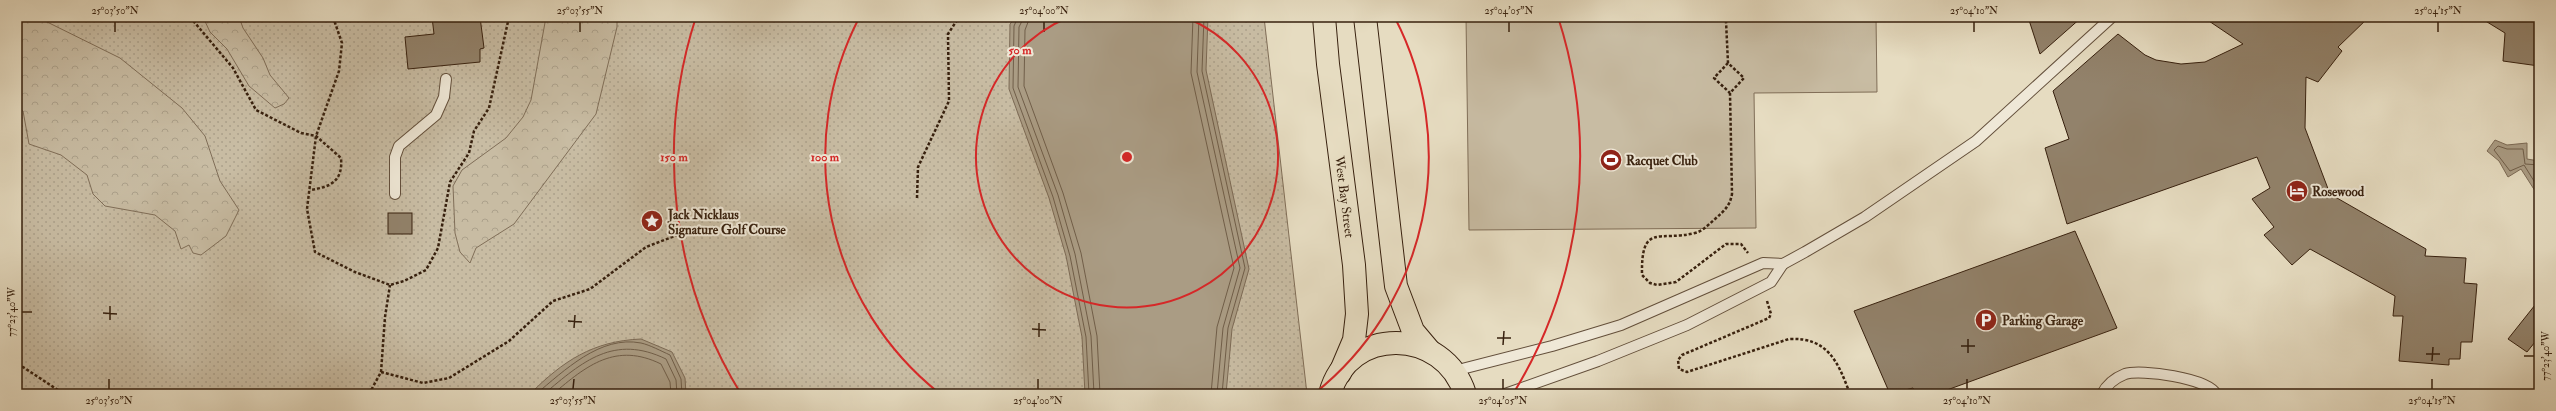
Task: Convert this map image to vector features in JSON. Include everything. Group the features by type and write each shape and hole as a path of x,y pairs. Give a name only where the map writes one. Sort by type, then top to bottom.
{"main road":[{"name":"West Bay Street","path":"1324,17 1328,64 1354,265 1356,307 1354,340 1330,394"},
{"path":"1365,17 1396,286 1413,331 1429,350 1447,363 1454,371 1465,394"},
{"path":"1340,373 1355,357 1380,344 1408,343 1429,350"}],"lane":[{"path":"1505,394 1658,338 1764,287 1771,282 1783,264 1866,217 1976,141 2112,17"},
{"path":"395,194 395,157 399,146 436,115 444,97 446,79"},
{"path":"1454,371 1552,346 1621,325 1763,263 1783,264"},
{"path":"2102,394 2117,378 2140,372 2195,381 2205,384 2216,394"}],"path":[{"path":"190,17 233,68 256,110 301,132 316,136 341,158 342,171 337,181 319,189 310,190"},
{"path":"917,198 918,167 949,102 948,34 959,17"},
{"path":"1722,17 1726,21 1728,63 1744,78 1730,93 1732,194 1730,203 1703,230 1696,233 1659,235 1653,238 1644,246 1642,252 1642,275 1650,283 1657,285 1676,282 1730,242 1741,244 1746,247 1748,253 1745,271"},
{"path":"1726,21 1730,17"},
{"path":"1728,63 1714,78 1730,93"},
{"path":"381,372 423,383 449,378 509,341 553,301 590,289 646,247 680,234"},
{"path":"370,394 381,372 390,285"},
{"path":"1764,287 1771,314 1769,318 1682,355 1678,360 1680,369 1687,372 1789,339 1804,338 1818,343 1834,359 1850,394"},
{"path":"17,367 23,366 64,394"}],"green space":[{"name":"Jack Nicklaus Signature Golf Course","path":"17,17 1264,17 1307,394 17,394"},
{"path":"17,17 37,17 120,58 182,108 205,136 220,181 239,210 226,236 201,255 193,253 189,245 181,249 175,231 155,215 105,206 93,194 87,175 61,155 29,144 23,111 17,108"},
{"path":"203,17 239,17 243,28 263,58 270,75 289,98 284,104 275,108 249,86 227,49 210,32"},
{"path":"546,17 617,17 617,27 596,114 514,224 476,248 470,263 460,252 455,233 453,186 462,170 506,138 523,117 531,100"},
{"name":"Racquet Club","path":"1466,17 1876,17 1877,92 1754,93 1756,228 1469,230"}],"water":[{"path":"1016,17 1208,17 1206,70 1249,269 1232,329 1226,394 1085,394 1082,337 1066,256 1049,198 1009,89 1010,24"},
{"path":"2495,140 2507,145 2527,143 2527,159 2539,161 2539,193 2537,194 2521,169 2508,177 2499,161 2487,151"},
{"path":"641,339 672,352 685,378 686,394 530,394 542,382 580,355 608,344"}],"building":[{"path":"432,17 480,17 484,48 480,49 480,62 408,69 405,37 434,34"},
{"path":"2028,17 2082,17 2040,54"},
{"path":"2203,17 2369,17 2338,47 2342,51 2318,82 2306,77 2305,128 2330,194 2426,249 2425,256 2466,258 2464,283 2477,284 2472,342 2461,342 2460,359 2449,359 2449,365 2399,361 2403,316 2393,316 2395,296 2310,249 2292,265 2264,235 2274,227 2252,199 2270,188 2257,157 2067,224 2045,148 2069,139 2053,91 2118,34 2145,55 2156,60 2181,64 2205,62 2243,44"},
{"path":"2479,17 2539,17 2539,66 2503,61 2505,33"},
{"path":"388,213 412,213 412,234 388,234"},
{"name":"Parking Garage","path":"2075,231 2117,328 1936,394 1915,394 1913,388 1890,394 1854,311"},
{"path":"2539,300 2539,337 2527,352 2508,339"}],"place":[{"name":"Racquet Club","path":"1611,160"},
{"name":"Rosewood","path":"2297,191"},
{"name":"Jack Nicklaus Signature Golf Course","path":"652,221"},
{"name":"Parking Garage","path":"1986,320"}]}
